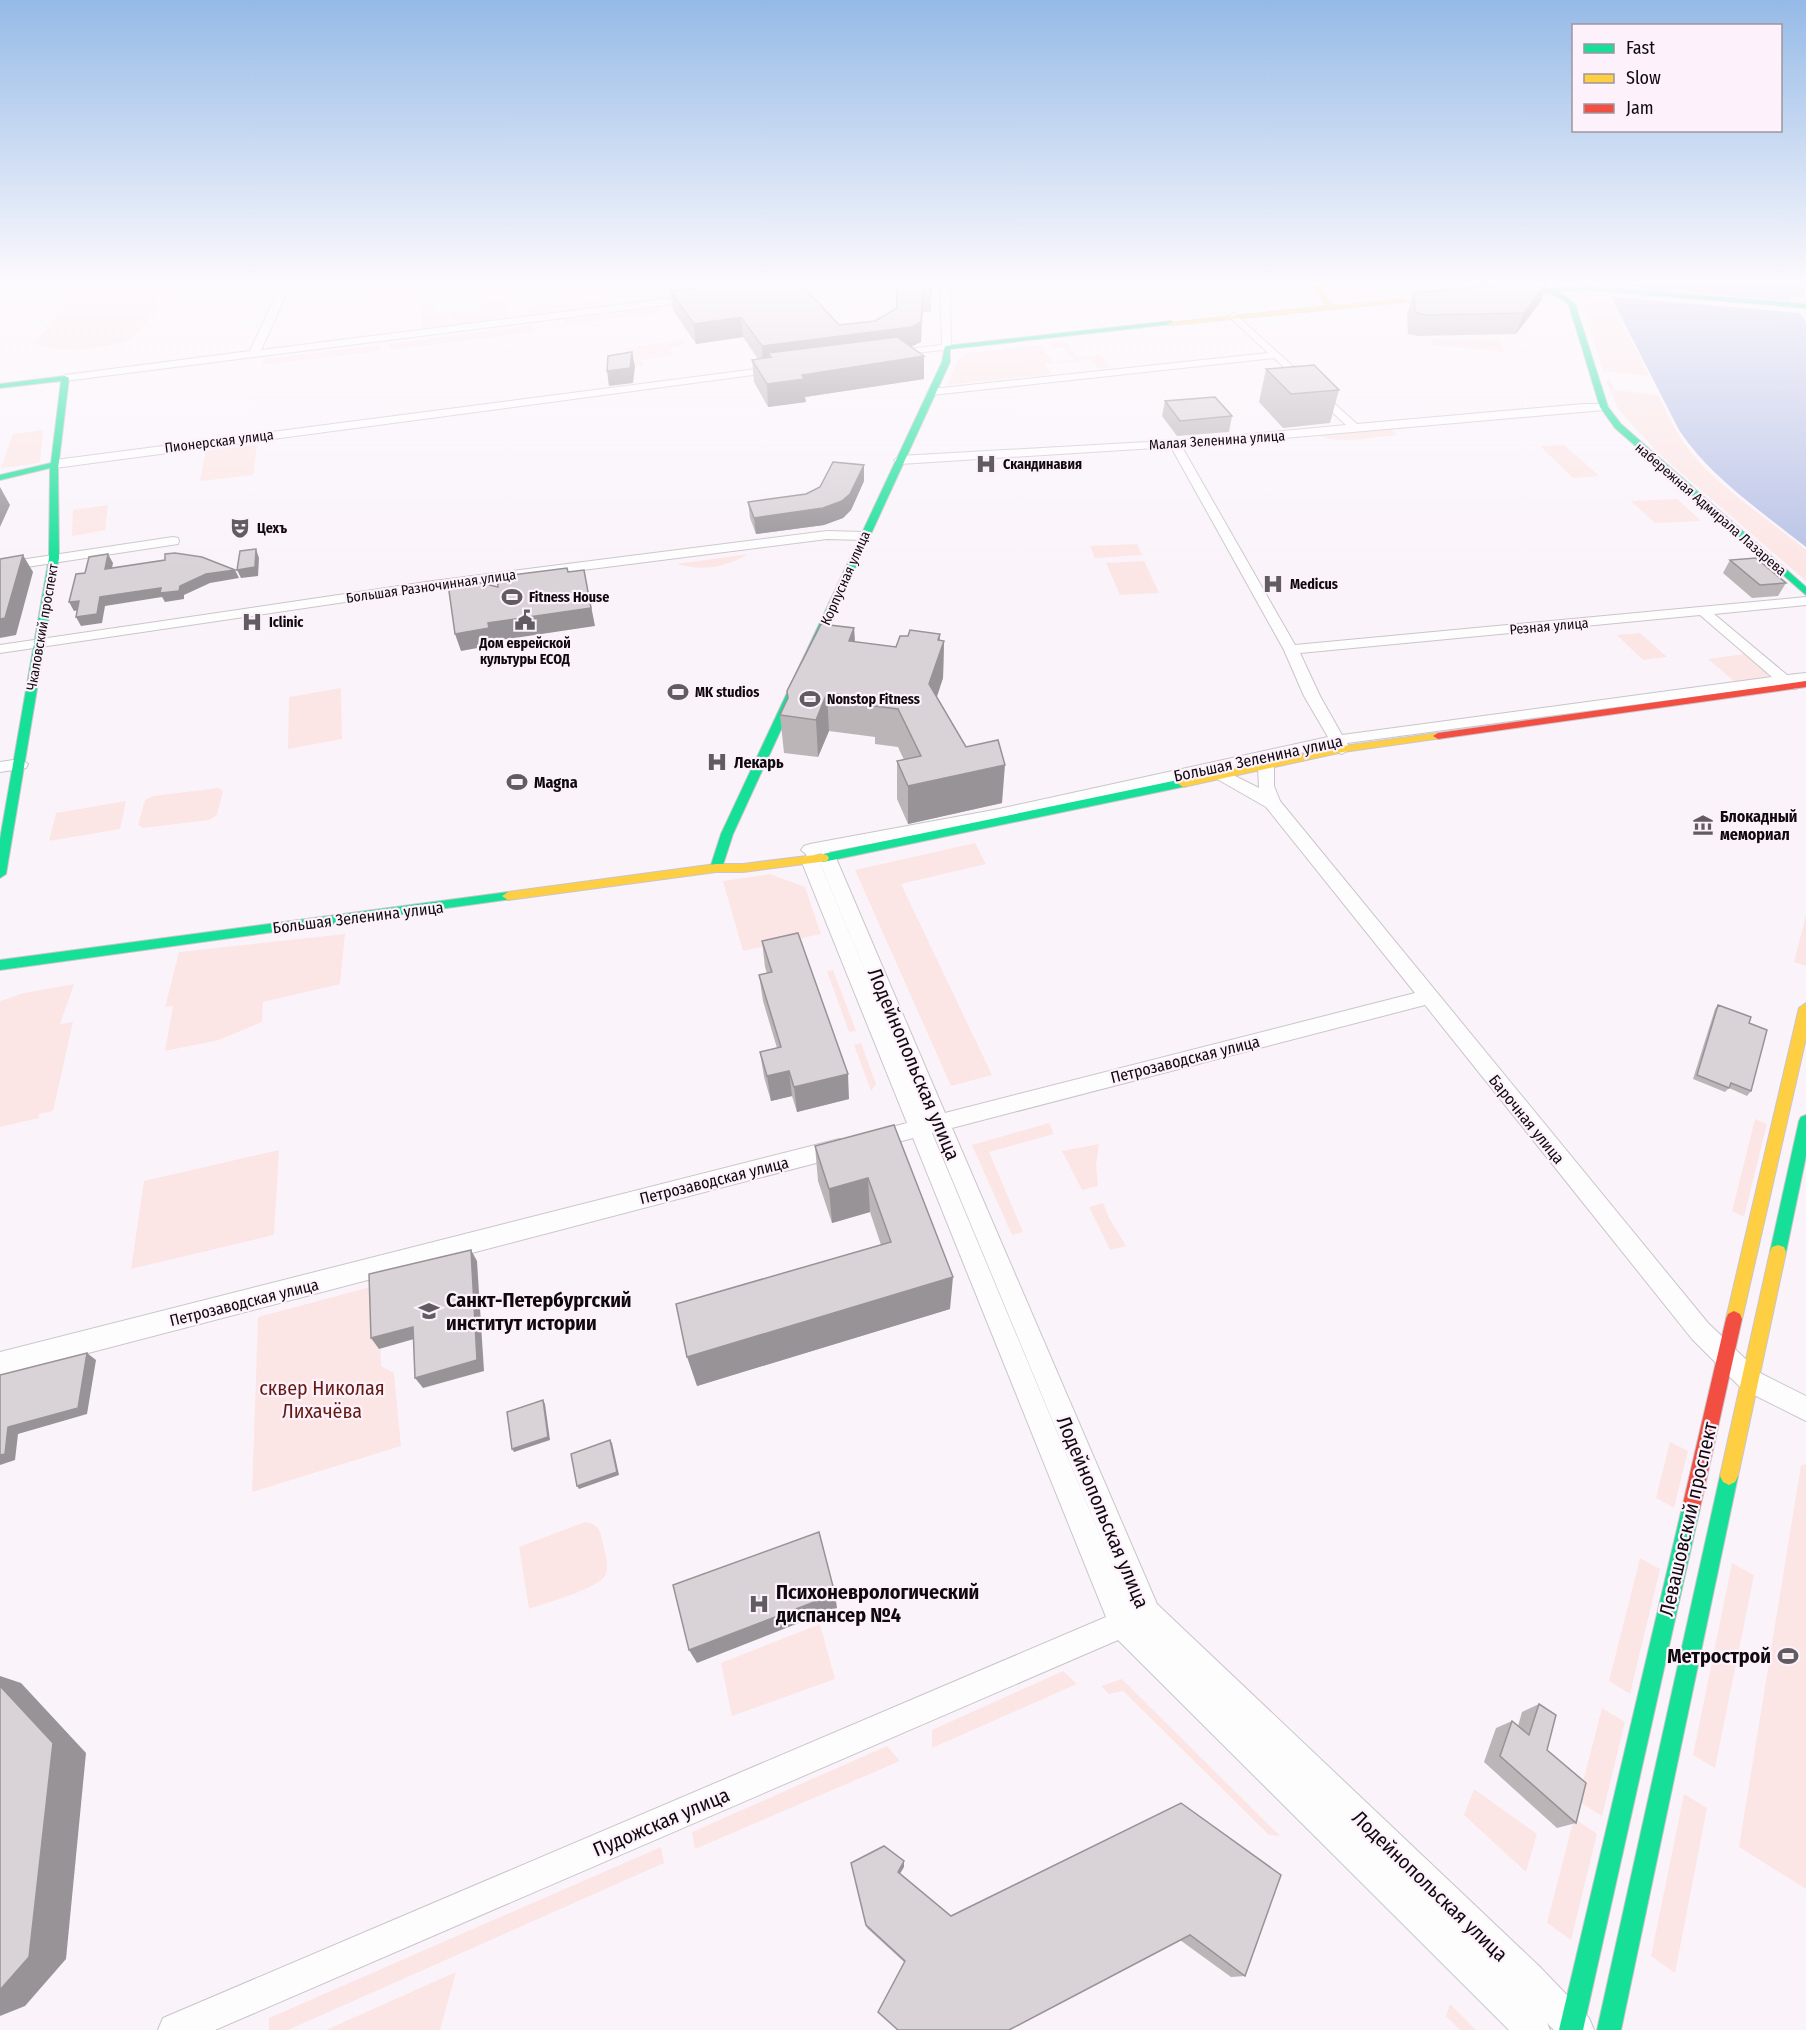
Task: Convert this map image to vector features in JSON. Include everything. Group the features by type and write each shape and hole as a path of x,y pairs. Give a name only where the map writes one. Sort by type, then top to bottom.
{"main road":[{"name":"Корпусная улица","path":"716,868 725,840 939,377"},
{"name":"набережная Адмирала Лазарева","path":"1592,377 1604,407 1618,426 1806,592"},
{"path":"0,386 64,378"},
{"name":"Чкаловский проспект","path":"0,874 54,558 55,467 64,378"},
{"name":"Пионерская улица","path":"0,478 55,467"},
{"name":"Пионерская улица","path":"0,483 55,467"},
{"name":"Большая Зеленина улица","path":"1787,683 1806,684"},
{"name":"Большая Зеленина улица","path":"0,965 716,868 743,868 819,859 1266,767 1340,745"},
{"name":"Левашовский проспект","path":"1574,2028 1725,1356 1806,1008"},
{"name":"Левашовский проспект","path":"1609,2030 1806,1121"}],"street":[{"path":"64,378 74,377"},
{"name":"Пионерская улица","path":"55,467 367,422 720,377"},
{"name":"Пионерская улица","path":"700,379 717,381 743,377"},
{"path":"932,392 1074,377"},
{"path":"1300,377 1355,428"},
{"name":"Малая Зеленина улица","path":"900,460 1175,444 1583,407 1604,407"},
{"name":"Пионерская улица","path":"55,467 350,427 367,422"},
{"path":"1175,444 1291,650 1340,745"},
{"name":"Большая Разночинная улица","path":"0,649 611,561 827,535 864,536"},
{"path":"0,567 173,541"},
{"name":"Резная улица","path":"1291,650 1705,613 1806,601"},
{"path":"1705,613 1787,683"},
{"name":"Большая Зеленина улица","path":"716,868 762,857 838,846 1340,745 1787,683 1806,677"},
{"path":"0,767 20,764"},
{"name":"Барочная улица","path":"1266,767 1266,786 1272,803 1674,1301 1751,1381 1806,1409"},
{"name":"Барочная улица","path":"1223,775 1272,803"},
{"name":"Лодейнопольская улица","path":"819,859 1135,1619 1533,2030"},
{"name":"Петрозаводская улица","path":"0,1364 1429,997"},
{"name":"Лодейнопольская улица","path":"1135,1619 1574,2028"},
{"name":"Пудожская улица","path":"175,2030 1135,1619"}],"green space":[{"path":"951,377 1026,377 948,385"},
{"path":"1610,379 1614,390 1658,395 1687,447 1712,475 1806,550 1806,581 1657,452 1618,409 1606,380"},
{"path":"1391,429 1398,435 1335,440 1320,435"},
{"path":"43,430 40,463 1,468 13,434"},
{"path":"257,445 253,475 200,481 206,451"},
{"path":"1564,445 1599,476 1573,478 1540,446"},
{"path":"1677,499 1701,521 1655,523 1631,501"},
{"path":"108,505 105,530 72,536 73,510"},
{"path":"1137,544 1142,555 1095,558 1090,546"},
{"path":"748,554 713,567 676,564"},
{"path":"1144,561 1159,593 1120,595 1106,563"},
{"path":"1640,633 1667,657 1643,660 1617,635"},
{"path":"1744,654 1771,676 1735,682 1708,659"},
{"path":"341,688 342,739 288,749 289,697"},
{"path":"219,788 223,791 217,815 209,820 143,828 138,825 145,800 153,796"},
{"path":"126,801 120,829 49,841 56,813"},
{"path":"975,843 986,864 901,884 992,1075 951,1086 855,870"},
{"path":"770,874 805,887 821,934 743,951 723,881"},
{"path":"1806,915 1806,966 1794,962"},
{"path":"345,934 340,984 263,1002 262,1022 219,1040 165,1051 173,1006 165,1007 179,952"},
{"path":"833,970 856,1031 849,1032 827,971"},
{"path":"74,984 60,1024 73,1022 53,1111 39,1114 39,1118 0,1127 0,1001 24,993"},
{"path":"861,1043 876,1084 871,1091 854,1045"},
{"path":"1755,1119 1767,1124 1744,1217 1732,1211"},
{"path":"1049,1123 1054,1134 989,1152 1023,1232 1012,1235 972,1145"},
{"path":"1099,1144 1096,1165 1098,1186 1082,1190 1062,1151"},
{"path":"279,1150 274,1235 131,1269 144,1181"},
{"path":"1103,1203 1126,1246 1110,1250 1089,1207"},
{"name":"сквер Николая Лихачёва","path":"378,1285 381,1366 394,1373 401,1446 252,1492 258,1317"},
{"path":"1670,1442 1688,1451 1674,1508 1656,1498"},
{"name":"Метрострой","path":"1806,1464 1806,1889 1739,1847 1801,1465"},
{"path":"585,1522 596,1526 600,1532 607,1560 605,1576 582,1591 529,1609 519,1547"},
{"path":"1640,1558 1660,1569 1630,1694 1609,1681"},
{"path":"1732,1563 1754,1575 1715,1768 1693,1755"},
{"path":"820,1624 835,1679 732,1716 721,1663"},
{"path":"1063,1671 1077,1684 932,1748 932,1730"},
{"path":"1122,1679 1280,1836 1269,1835 1123,1691 1109,1694 1101,1686"},
{"path":"1602,1708 1625,1722 1602,1816 1578,1801"},
{"path":"887,1746 900,1761 695,1849 692,1832"},
{"path":"1474,1789 1537,1834 1526,1872 1464,1815"},
{"path":"1684,1794 1707,1808 1675,1973 1651,1956"},
{"path":"1574,1818 1597,1834 1571,1940 1547,1923"},
{"path":"661,1847 664,1863 288,2030 269,2030 269,2018"},
{"path":"456,1972 440,2030 326,2030"},
{"path":"1450,2004 1476,2030 1460,2030 1446,2016"}],"water":[{"path":"1652,377 1806,377 1806,547 1721,479 1679,430"}],"building":[{"path":"762,377 803,377 804,379 767,384"},
{"path":"1274,377 1326,377 1339,390 1291,394"},
{"path":"1215,397 1232,416 1180,421 1165,401"},
{"path":"833,462 864,465 850,494 842,501 823,508 754,518 748,502 806,494 820,487"},
{"path":"256,549 255,567 237,570 240,551"},
{"path":"175,553 202,557 235,570 206,574 180,586 179,591 160,593 161,588 100,597 97,614 76,617 79,601 69,602 76,574 85,573 89,557 108,554 105,569 165,560 165,554"},
{"path":"23,555 5,618 0,619 0,559"},
{"path":"1756,558 1786,583 1760,585 1730,560"},
{"path":"567,568 568,572 584,570 591,608 488,623 489,628 455,634 450,587 459,582 472,581 498,587 497,577"},
{"path":"821,624 854,628 849,641 896,647 900,636 908,636 910,630 940,634 938,640 944,641 929,684 966,747 998,740 1005,765 908,786 897,761 921,756 898,709 874,706 877,699 827,693 816,720 780,715 788,698 787,691"},
{"path":"798,933 848,1074 794,1087 789,1071 767,1076 760,1052 781,1047 759,975 772,972 762,941"},
{"path":"1718,1005 1751,1017 1749,1023 1767,1030 1751,1091 1731,1083 1729,1088 1697,1075"},
{"path":"894,1125 953,1277 687,1357 676,1304 891,1242 868,1178 829,1189 815,1146"},
{"name":"Санкт-Петербургский институт истории","path":"471,1250 477,1360 415,1378 413,1327 371,1338 369,1274"},
{"path":"87,1353 78,1408 8,1427 5,1454 0,1455 0,1375"},
{"path":"543,1400 548,1437 512,1449 507,1412"},
{"path":"610,1440 617,1472 577,1486 571,1454"},
{"name":"Психоневрологический диспансер №4","path":"819,1532 835,1594 689,1650 673,1585"},
{"path":"0,1686 53,1743 29,1957 0,1990"},
{"path":"1539,1704 1556,1715 1547,1750 1586,1783 1576,1823 1500,1756 1512,1721 1529,1735"},
{"path":"1181,1803 1281,1875 1245,1976 1190,1935 1009,2030 898,2030 878,2012 905,1961 866,1925 851,1863 884,1846 904,1861 898,1872 951,1916"}],"traffic: fast":[{"path":"716,868 727,834 939,377"},
{"path":"1595,377 1604,407 1618,426 1806,592"},
{"path":"0,386 65,378 54,469 54,558 0,874"},
{"path":"0,478 55,464"},
{"path":"823,858 1183,783"},
{"path":"0,965 508,896"},
{"path":"1778,1252 1806,1121"},
{"path":"1609,2030 1729,1476"},
{"path":"1571,2030 1691,1508"}],"traffic: slow":[{"path":"1183,783 1343,749 1438,736"},
{"path":"508,896 716,868 743,868 823,858"},
{"path":"1734,1319 1806,1008"},
{"path":"1729,1476 1778,1252"}],"traffic: jam":[{"path":"1438,736 1806,684"},
{"path":"1691,1508 1734,1319"}],"place":[{"name":"Скандинавия","path":"986,464"},
{"name":"Цехъ","path":"240,528"},
{"name":"Medicus","path":"1273,584"},
{"name":"Fitness House","path":"512,597"},
{"name":"Дом еврейской культуры ЕСОД","path":"525,620"},
{"name":"Iclinic","path":"252,622"},
{"name":"MK studios","path":"678,692"},
{"name":"Nonstop Fitness","path":"810,699"},
{"name":"Лекарь","path":"717,762"},
{"name":"Magna","path":"517,782"},
{"name":"Блокадный мемориал","path":"1703,825"},
{"name":"Санкт-Петербургский институт истории","path":"429,1311"},
{"name":"Психоневрологический диспансер №4","path":"759,1604"},
{"name":"Метрострой","path":"1788,1656"}]}
